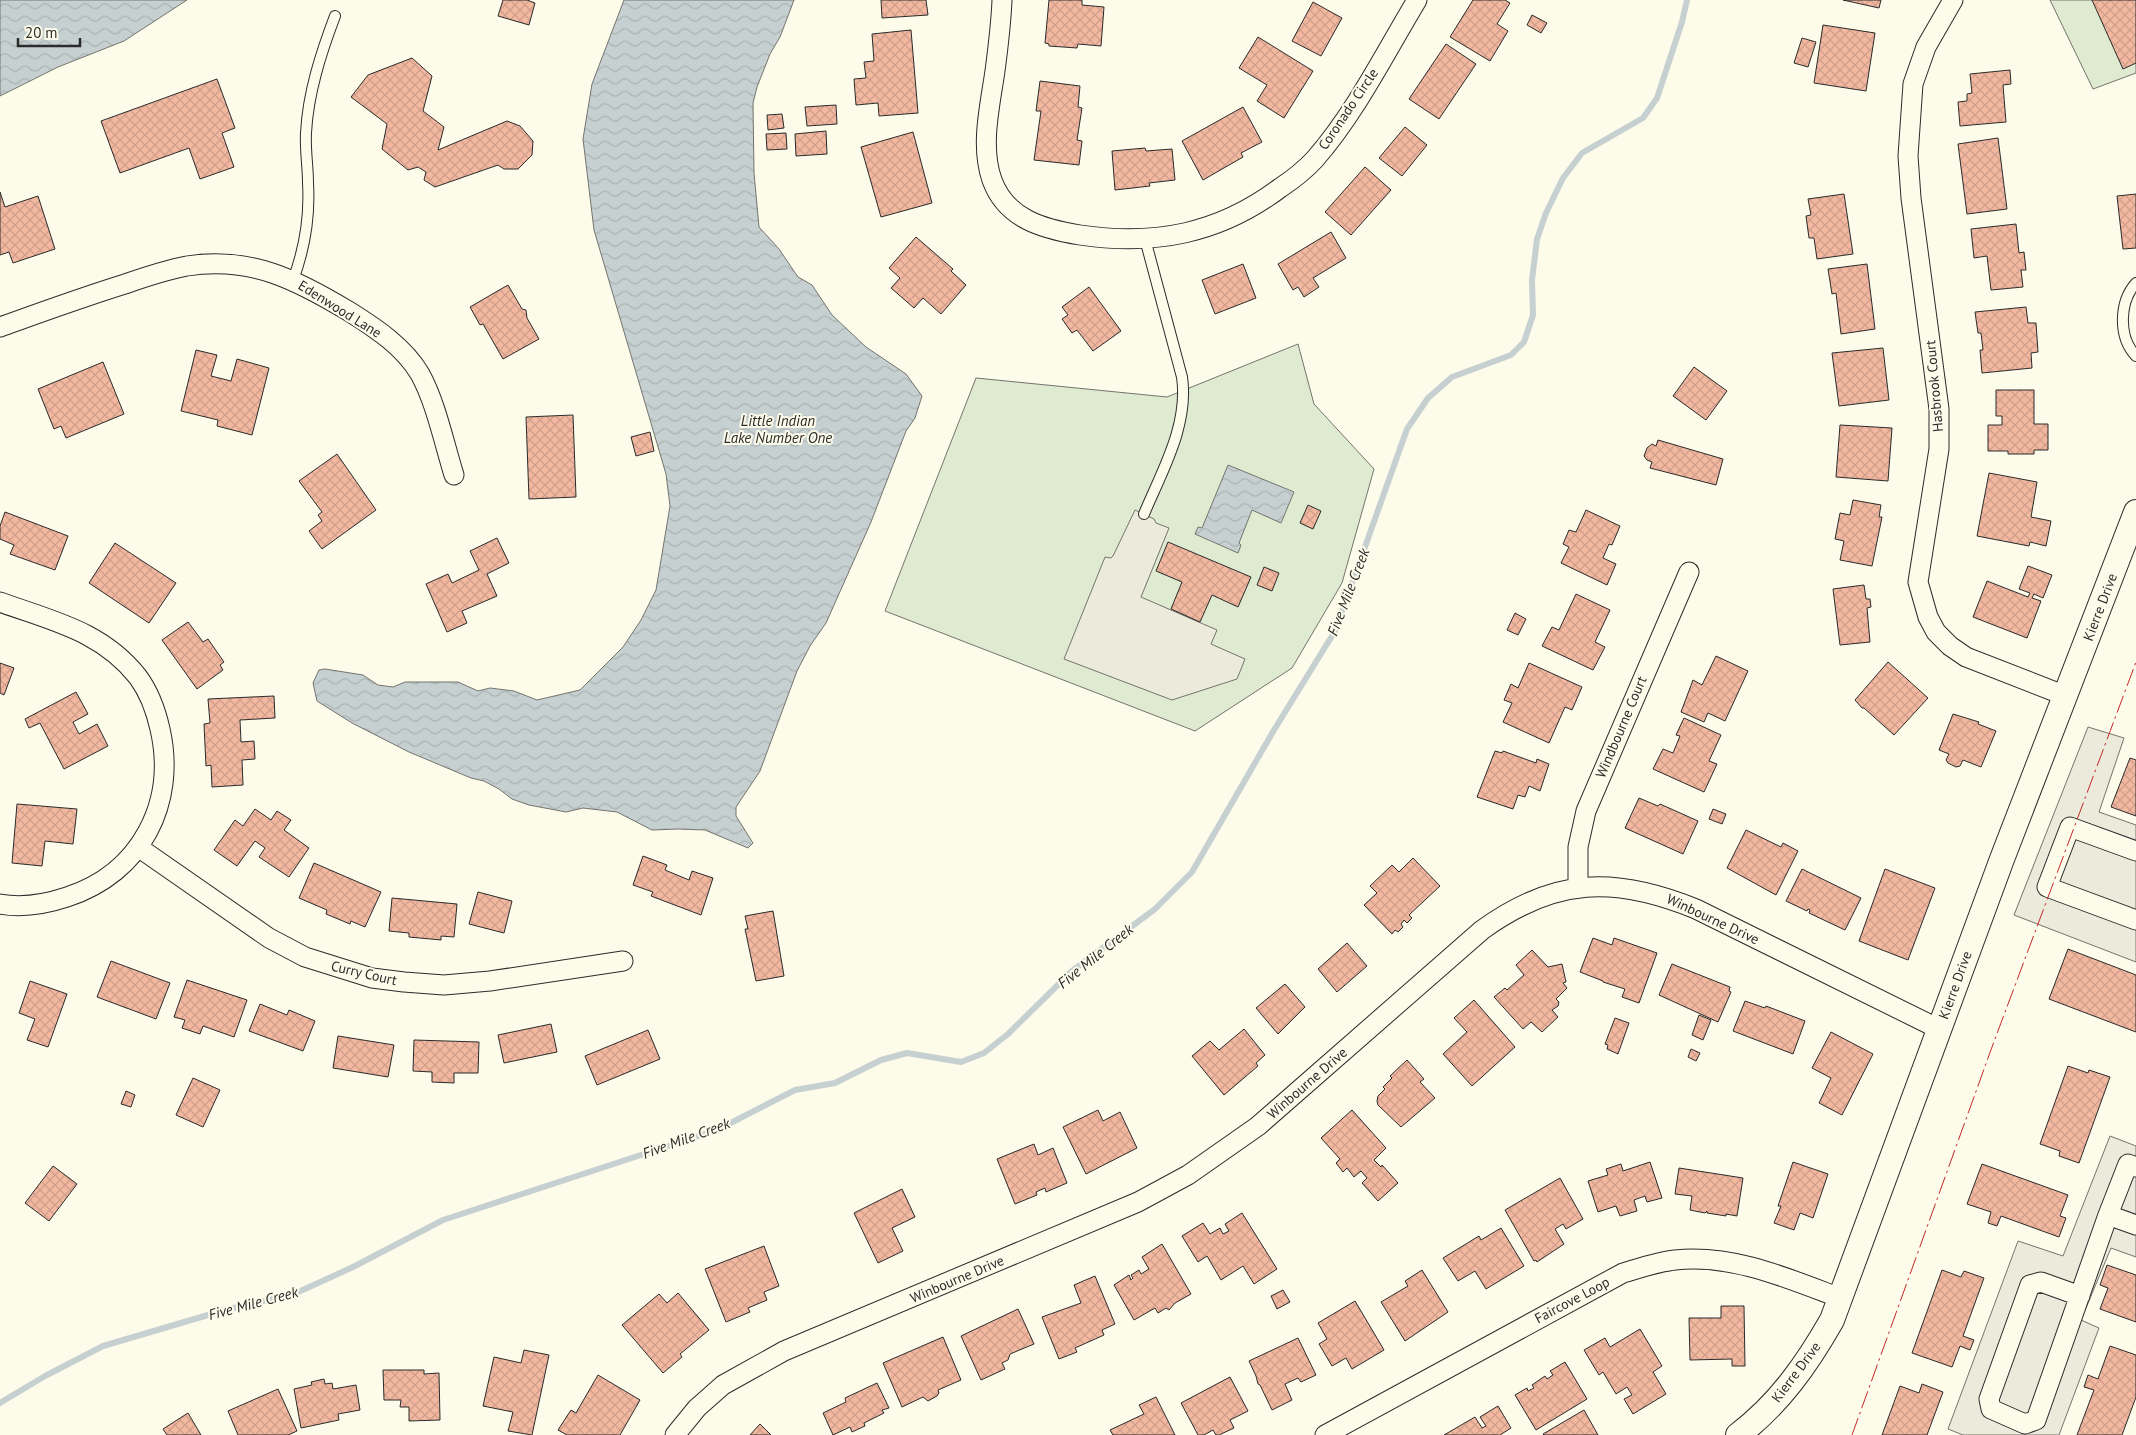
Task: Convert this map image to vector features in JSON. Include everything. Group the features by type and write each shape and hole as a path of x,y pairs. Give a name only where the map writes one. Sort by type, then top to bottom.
{"street":[{"name":"Coronado Circle","path":"1002,0 1000,38 987,139 992,179 998,194 1020,216 1044,228 1097,237 1145,239 1188,233 1225,221 1265,200 1295,177 1314,160 1356,102 1416,0"},
{"name":"Hasbrook Court","path":"1953,0 1926,47 1913,84 1909,147 1911,198 1939,410 1939,449 1918,582 1928,617 1936,632 1950,646 1966,656 2066,696"},
{"name":"Edenwood Lane","path":"0,327 102,291 188,266 226,264 257,268 293,280 373,326 398,347 420,374 431,400 454,475"},
{"name":"Kierre Drive","path":"1738,1435 1772,1405 1792,1382 1832,1320 1939,1029 2136,512"},
{"name":"Windbourne Court","path":"1578,888 1578,847 1586,811 1689,572"},
{"path":"0,602 88,634 121,659 138,678 158,716 164,745 165,778 157,813 146,836 130,858 106,879 81,893 53,902 30,906 0,904"},
{"path":"2136,851 2070,827 2046,887 2136,920"},
{"name":"Curry Court","path":"138,847 269,938 305,957 372,978 444,985 499,980 622,961"},
{"name":"Winbourne Drive","path":"675,1435 697,1408 724,1385 769,1359 1138,1202 1188,1175 1258,1126 1489,925 1523,904 1552,894 1590,886 1622,887 1664,896 1696,909 1939,1029"},
{"path":"2080,1296 2041,1282 2030,1285 1989,1399 1991,1409 2025,1424 2036,1420 2080,1296 2108,1215 2128,1164 2136,1167"},
{"path":"2108,1215 2136,1225"},
{"name":"Faircove Loop","path":"1325,1435 1623,1273 1654,1264 1698,1259 1733,1262 1780,1276 1840,1298"}],"lane":[{"path":"293,280 302,255 309,217 306,133 310,101 321,57 336,16"},
{"path":"1144,514 1180,427 1184,394 1180,368 1145,239"},
{"path":"2136,283 2129,291 2124,309 2123,330 2130,351 2136,356"}],"green space":[{"path":"2050,0 2136,0 2136,73 2093,89"},
{"path":"1298,344 1314,404 1374,469 1342,583 1292,668 1195,731 885,611 976,378 1167,397"}],"shaded area":[{"path":"1135,510 1154,519 1156,523 1169,528 1141,597 1217,630 1211,644 1245,659 1237,679 1172,700 1064,659 1105,557 1111,558 1113,556"},
{"path":"2088,727 2124,738 2099,812 2136,825 2136,962 2014,915"},
{"path":"2110,1136 2136,1146 2136,1257 2111,1248 2081,1320 2099,1328 2059,1435 1963,1435 1948,1429 2018,1241 2063,1256"}],"water":[{"path":"0,0 187,0 124,41 58,67 0,96"},
{"name":"Little Indian Lake Number One","path":"624,0 794,0 780,37 770,54 753,103 754,173 759,227 779,249 798,277 812,285 832,315 866,347 906,374 922,396 915,418 906,431 871,522 826,623 810,646 797,671 760,771 736,807 736,816 753,843 748,848 705,830 652,830 617,812 583,808 566,812 529,805 512,799 484,781 471,778 409,752 352,723 317,701 313,683 319,670 325,669 363,675 378,685 393,687 405,682 458,682 478,691 490,688 514,691 537,700 580,690 623,647 641,620 656,590 670,506 666,474 594,230 583,139 592,84"},
{"path":"1228,465 1294,492 1281,523 1252,510 1239,543 1241,545 1238,553 1195,534 1198,527 1202,528"}],"building":[{"path":"503,0 527,0 535,3 529,25 498,16"},
{"path":"881,0 926,0 928,15 882,18"},
{"path":"1049,0 1082,0 1082,5 1104,7 1101,46 1078,44 1077,48 1049,46 1049,44 1045,43"},
{"path":"1473,0 1505,0 1510,3 1497,24 1508,31 1490,61 1450,37"},
{"path":"1843,0 1881,0 1879,8"},
{"path":"2092,0 2136,0 2136,63 2123,69"},
{"path":"1313,2 1342,18 1321,56 1292,41"},
{"path":"1532,15 1547,23 1541,33 1527,25"},
{"path":"1823,25 1875,33 1866,91 1814,83"},
{"path":"911,30 918,113 879,116 878,103 856,105 854,79 866,78 864,62 874,61 872,34"},
{"path":"1258,37 1313,71 1284,118 1257,101 1267,85 1239,68"},
{"path":"1802,38 1816,42 1808,67 1794,63"},
{"path":"1446,44 1476,64 1439,119 1409,99"},
{"path":"412,58 432,76 423,111 444,127 438,150 507,121 520,126 533,141 532,155 518,169 504,169 498,165 435,187 424,180 426,172 418,167 408,170 382,149 387,124 351,97 368,75"},
{"path":"2010,70 2011,84 2003,85 2006,122 1960,126 1958,102 1967,101 1967,94 1972,93 1970,74"},
{"path":"217,79 235,128 222,133 234,167 200,179 189,148 120,173 101,121"},
{"path":"1040,81 1080,86 1078,107 1082,108 1077,140 1082,141 1079,165 1034,160 1041,111 1036,111"},
{"path":"836,105 837,124 807,126 805,107"},
{"path":"1243,107 1262,142 1241,153 1243,157 1203,180 1182,141"},
{"path":"782,114 784,128 768,130 767,115"},
{"path":"1405,127 1427,145 1402,176 1379,158"},
{"path":"826,131 827,154 796,156 795,134"},
{"path":"913,132 932,203 881,217 861,147"},
{"path":"786,133 787,149 767,150 766,134"},
{"path":"1998,138 2007,209 1967,214 1958,144"},
{"path":"1145,148 1146,151 1172,149 1175,180 1149,183 1150,186 1115,190 1112,151"},
{"path":"1365,167 1391,190 1351,235 1325,212"},
{"path":"0,192 5,207 38,196 55,249 13,263 9,252 0,255"},
{"path":"1844,194 1853,254 1817,259 1814,238 1809,238 1806,216 1811,215 1808,199"},
{"path":"2136,194 2136,248 2123,249 2117,196"},
{"path":"2016,224 2019,253 2024,252 2026,270 2021,270 2023,287 1991,290 1987,256 1974,258 1971,229"},
{"path":"1331,232 1346,258 1313,278 1319,287 1304,297 1298,287 1293,290 1278,264"},
{"path":"916,237 953,269 951,271 966,285 941,314 923,298 914,308 891,288 900,278 889,268"},
{"path":"1243,264 1256,298 1215,314 1202,280"},
{"path":"1867,264 1875,329 1841,334 1836,293 1832,294 1828,269"},
{"path":"508,285 522,309 526,310 527,318 539,339 503,359 483,324 480,325 470,307"},
{"path":"1089,287 1121,331 1093,351 1077,330 1072,333 1062,319 1068,315 1062,307"},
{"path":"2026,307 2028,323 2036,323 2038,352 2031,353 2032,368 1982,373 1980,350 1983,350 1981,333 1978,333 1975,312"},
{"path":"1883,348 1889,400 1839,406 1832,353"},
{"path":"196,350 217,355 211,376 231,381 237,359 269,368 252,435 217,426 218,420 181,411"},
{"path":"103,362 124,414 66,438 61,426 54,429 38,389"},
{"path":"1694,367 1727,391 1706,420 1673,396"},
{"path":"1996,390 2034,390 2034,424 2048,424 2048,450 2034,450 2034,454 2008,454 2008,451 1988,451 1988,425 2002,425 2002,416 1996,416"},
{"path":"573,415 576,497 529,499 526,417"},
{"path":"1840,425 1892,428 1888,481 1836,477"},
{"path":"650,432 654,451 636,456 631,437"},
{"path":"1658,440 1723,459 1716,485 1650,468 1652,462 1644,456 1647,448 1652,444 1656,446"},
{"path":"337,454 376,510 322,549 309,531 322,521 318,515 322,512 299,481"},
{"path":"1989,473 2037,482 2031,517 2051,521 2046,546 2030,542 2029,546 1977,536"},
{"path":"1853,500 1881,505 1879,517 1882,517 1872,566 1840,560 1844,541 1835,539 1840,513 1850,515"},
{"path":"1308,505 1321,511 1313,529 1300,523"},
{"path":"1586,510 1620,526 1612,545 1609,544 1603,558 1616,564 1607,585 1561,563 1569,547 1563,544 1569,530 1576,532"},
{"path":"5,512 68,536 55,570 10,554 14,545 0,539 0,526"},
{"path":"497,538 509,563 487,574 497,596 462,611 467,623 447,632 426,584 448,574 452,583 479,570 470,551"},
{"path":"1168,542 1251,577 1238,607 1212,595 1200,622 1171,609 1182,582 1156,571"},
{"path":"115,543 176,583 149,623 89,583"},
{"path":"2028,566 2052,575 2043,598 2034,594 2032,598 2041,601 2027,638 1973,617 1987,581 2028,597 2030,593 2019,589"},
{"path":"1264,567 1279,573 1272,591 1257,585"},
{"path":"1864,585 1866,599 1870,599 1871,607 1867,608 1870,642 1840,645 1833,589"},
{"path":"1576,594 1610,610 1595,642 1605,647 1593,670 1542,646 1552,627 1559,630"},
{"path":"1515,613 1526,619 1518,635 1507,630"},
{"path":"188,622 203,642 208,639 224,662 220,665 223,670 197,689 162,640"},
{"path":"1716,656 1748,671 1725,721 1708,713 1704,722 1681,712 1693,680 1702,685"},
{"path":"1888,662 1928,698 1894,735 1855,700"},
{"path":"0,663 14,668 4,695 0,693"},
{"path":"1529,663 1582,687 1572,710 1565,707 1549,743 1503,722 1512,703 1504,700 1511,684 1518,688"},
{"path":"76,692 88,714 73,722 79,734 97,724 108,746 64,769 40,723 29,728 25,719"},
{"path":"274,696 275,718 240,720 241,742 254,741 255,759 242,760 243,785 212,787 211,765 206,766 204,724 210,723 208,699"},
{"path":"1953,714 1979,722 1978,724 1996,731 1981,767 1963,760 1960,766 1956,767 1946,760 1949,754 1939,750"},
{"path":"1684,718 1721,735 1709,761 1717,764 1704,792 1653,769 1663,749 1673,753 1680,736 1676,735"},
{"path":"1495,751 1502,753 1503,751 1536,763 1537,759 1549,764 1540,791 1529,786 1525,797 1518,795 1513,809 1477,797"},
{"path":"2130,758 2136,760 2136,816 2111,807"},
{"path":"1639,798 1658,806 1660,804 1698,821 1683,854 1625,828"},
{"path":"17,804 77,809 73,844 45,841 42,866 12,863"},
{"path":"255,809 271,820 277,811 291,820 284,830 309,848 289,877 259,857 265,848 255,841 237,866 214,850 235,820 243,826"},
{"path":"1713,809 1726,814 1722,824 1709,819"},
{"path":"1746,830 1781,847 1783,843 1798,851 1776,895 1727,868"},
{"path":"643,856 667,865 665,870 689,880 692,871 713,878 701,915 651,896 653,892 633,885"},
{"path":"1413,858 1440,886 1409,915 1412,918 1407,923 1404,920 1401,924 1403,927 1398,932 1395,930 1392,934 1364,905 1377,893 1370,886 1392,865 1399,872"},
{"path":"314,863 381,892 365,927 351,921 350,924 326,914 327,910 299,898"},
{"path":"1802,869 1861,898 1845,930 1809,913 1810,910 1808,909 1807,911 1786,901"},
{"path":"1885,869 1935,888 1908,960 1859,941"},
{"path":"478,892 512,901 504,933 469,924"},
{"path":"392,898 457,904 454,937 441,936 441,940 409,937 409,933 389,931"},
{"path":"773,911 784,976 756,981 745,929 748,929 745,916"},
{"path":"1593,938 1612,945 1614,938 1657,953 1639,1003 1622,997 1625,989 1580,972"},
{"path":"1347,943 1367,966 1337,992 1318,969"},
{"path":"2068,949 2136,975 2136,1032 2049,999"},
{"path":"1532,950 1548,967 1562,964 1566,982 1563,983 1567,988 1556,999 1559,1002 1558,1006 1552,1010 1558,1017 1542,1032 1531,1022 1523,1029 1494,997 1505,988 1507,990 1524,975 1516,965"},
{"path":"111,961 170,983 156,1019 97,997"},
{"path":"1672,964 1730,987 1729,991 1731,992 1718,1022 1659,995"},
{"path":"187,980 247,1000 234,1037 203,1026 200,1034 182,1028 185,1020 174,1017"},
{"path":"30,981 67,994 48,1047 27,1040 35,1019 19,1013"},
{"path":"1285,984 1305,1007 1278,1034 1256,1008"},
{"path":"1474,1000 1515,1047 1472,1086 1443,1054 1467,1032 1454,1018"},
{"path":"1745,1001 1765,1008 1766,1006 1805,1021 1793,1054 1733,1031"},
{"path":"260,1004 287,1015 289,1010 315,1021 303,1051 249,1031"},
{"path":"1699,1015 1711,1020 1703,1040 1692,1035"},
{"path":"1615,1018 1629,1023 1618,1054 1607,1049 1608,1045 1605,1044"},
{"path":"551,1024 557,1052 504,1063 498,1035"},
{"path":"1244,1029 1265,1055 1256,1063 1258,1066 1224,1095 1192,1056 1210,1041 1219,1050"},
{"path":"648,1030 660,1059 597,1085 585,1056"},
{"path":"1831,1032 1873,1054 1842,1115 1819,1103 1831,1078 1812,1068"},
{"path":"338,1036 394,1045 388,1077 333,1068"},
{"path":"414,1040 479,1042 478,1073 454,1073 454,1083 432,1082 432,1072 413,1071"},
{"path":"1691,1049 1700,1053 1696,1061 1688,1057"},
{"path":"1407,1060 1424,1079 1420,1082 1435,1098 1401,1127 1378,1105 1377,1101 1378,1096 1385,1089 1383,1087 1392,1078 1390,1076"},
{"path":"2068,1066 2088,1073 2089,1070 2110,1077 2079,1163 2059,1156 2060,1151 2040,1144"},
{"path":"193,1078 220,1090 203,1127 176,1115"},
{"path":"126,1091 135,1095 131,1107 121,1104"},
{"path":"1098,1110 1103,1121 1120,1112 1137,1148 1086,1174 1063,1127"},
{"path":"1352,1110 1386,1148 1374,1160 1381,1167 1382,1165 1398,1183 1378,1201 1362,1183 1367,1178 1361,1171 1354,1177 1347,1168 1343,1172 1336,1163 1340,1159 1321,1138"},
{"path":"1034,1144 1038,1155 1053,1148 1067,1183 1046,1192 1045,1188 1036,1192 1037,1195 1015,1204 997,1159"},
{"path":"1650,1162 1662,1198 1647,1202 1645,1196 1634,1200 1637,1211 1620,1216 1616,1206 1598,1212 1588,1181 1608,1175 1606,1169 1621,1164 1623,1171"},
{"path":"1793,1162 1828,1174 1813,1218 1800,1213 1794,1230 1774,1223 1781,1206 1778,1206"},
{"path":"1982,1164 2068,1195 2060,1216 2066,1218 2059,1237 2001,1216 1997,1226 1988,1223 1991,1212 1967,1204"},
{"path":"53,1166 77,1184 49,1221 25,1203"},
{"path":"1679,1168 1743,1178 1737,1216 1690,1210 1692,1196 1675,1194"},
{"path":"1560,1178 1583,1219 1566,1229 1563,1224 1555,1229 1564,1244 1537,1262 1536,1260 1534,1261 1505,1210"},
{"path":"902,1189 915,1217 892,1228 903,1251 878,1263 854,1213"},
{"path":"1242,1213 1277,1269 1254,1284 1243,1266 1221,1280 1207,1256 1198,1262 1182,1236 1203,1223 1210,1234 1220,1228 1223,1234 1229,1231 1225,1224"},
{"path":"1501,1228 1524,1266 1486,1289 1475,1271 1458,1281 1443,1258 1479,1236 1481,1240"},
{"path":"1162,1244 1191,1294 1175,1303 1169,1310 1166,1308 1158,1313 1155,1308 1134,1320 1114,1285 1129,1275 1131,1280 1133,1278 1131,1275 1139,1270 1141,1274 1149,1269 1142,1257"},
{"path":"764,1246 779,1286 764,1292 767,1300 748,1308 750,1312 726,1322 705,1269"},
{"path":"2107,1265 2136,1275 2136,1322 2100,1309 2108,1288 2100,1285"},
{"path":"1422,1270 1448,1312 1405,1341 1381,1302 1408,1286 1405,1281"},
{"path":"1942,1270 1961,1277 1964,1271 1984,1278 1963,1336 1974,1340 1970,1350 1960,1346 1952,1367 1912,1353"},
{"path":"1095,1276 1115,1324 1102,1330 1104,1335 1075,1348 1077,1352 1059,1359 1042,1317 1081,1303 1074,1285"},
{"path":"1283,1290 1290,1302 1277,1309 1271,1296"},
{"path":"678,1293 709,1330 680,1354 682,1357 663,1373 622,1325 659,1294 667,1303"},
{"path":"1355,1301 1384,1350 1352,1369 1346,1358 1332,1366 1319,1344 1327,1339 1318,1323"},
{"path":"1721,1306 1744,1306 1745,1366 1732,1366 1732,1359 1690,1360 1689,1318 1721,1318"},
{"path":"1018,1309 1034,1344 1010,1354 1008,1360 1002,1363 1005,1369 981,1380 961,1336"},
{"path":"1640,1329 1662,1366 1653,1372 1666,1394 1633,1414 1624,1399 1632,1395 1627,1387 1616,1394 1603,1372 1599,1375 1584,1350 1605,1338 1610,1347"},
{"path":"943,1337 961,1380 938,1390 937,1396 928,1401 923,1397 902,1407 883,1363"},
{"path":"1298,1338 1316,1375 1301,1382 1298,1378 1285,1384 1292,1400 1272,1410 1258,1384 1249,1361"},
{"path":"2110,1346 2136,1355 2136,1397 2122,1435 2077,1435 2094,1390 2084,1387 2088,1375 2098,1379"},
{"path":"524,1350 549,1355 532,1435 508,1431 513,1412 483,1406 494,1357 521,1363"},
{"path":"1565,1362 1587,1399 1536,1430 1515,1395 1527,1388 1528,1391 1534,1388 1532,1385 1545,1376 1547,1379 1553,1375 1550,1371"},
{"path":"383,1370 424,1370 424,1374 439,1373 440,1420 409,1421 409,1407 400,1407 401,1400 384,1400"},
{"path":"598,1375 640,1400 620,1435 567,1435 558,1430 571,1410 576,1413"},
{"path":"1230,1377 1248,1411 1230,1420 1234,1428 1219,1435 1216,1435 1213,1430 1204,1435 1198,1435 1181,1403"},
{"path":"324,1379 325,1384 332,1383 333,1389 356,1385 360,1410 338,1414 339,1420 301,1428 294,1389 312,1385 311,1382"},
{"path":"877,1383 889,1408 882,1410 884,1413 864,1423 865,1426 852,1432 850,1427 833,1435 823,1413 846,1402 845,1398"},
{"path":"1922,1384 1943,1392 1927,1435 1882,1435 1900,1386 1919,1393"},
{"path":"278,1389 297,1431 288,1435 238,1435 228,1411"},
{"path":"1156,1397 1175,1435 1113,1435 1110,1430 1144,1414 1139,1405"},
{"path":"1498,1406 1511,1428 1500,1435 1444,1435 1475,1417 1482,1428 1486,1426 1480,1417"},
{"path":"1584,1410 1598,1435 1543,1434"},
{"path":"188,1413 201,1435 167,1435 163,1429"},
{"path":"760,1424 771,1435 750,1435"}],"waterway":[{"name":"Five Mile Creek","path":"0,1403 45,1376 103,1346 225,1310 294,1294 353,1267 443,1220 717,1130 795,1090 835,1083 881,1060 907,1053 961,1062 984,1053 1008,1034 1072,971 1155,909 1192,872 1274,730 1335,631 1407,429 1428,398 1452,377 1511,355 1524,342 1533,315 1532,280 1537,239 1546,213 1563,178 1582,153 1643,118 1657,98 1682,22 1687,0"}],"power":[{"path":"1852,1435 1992,1047 2136,662"}]}
